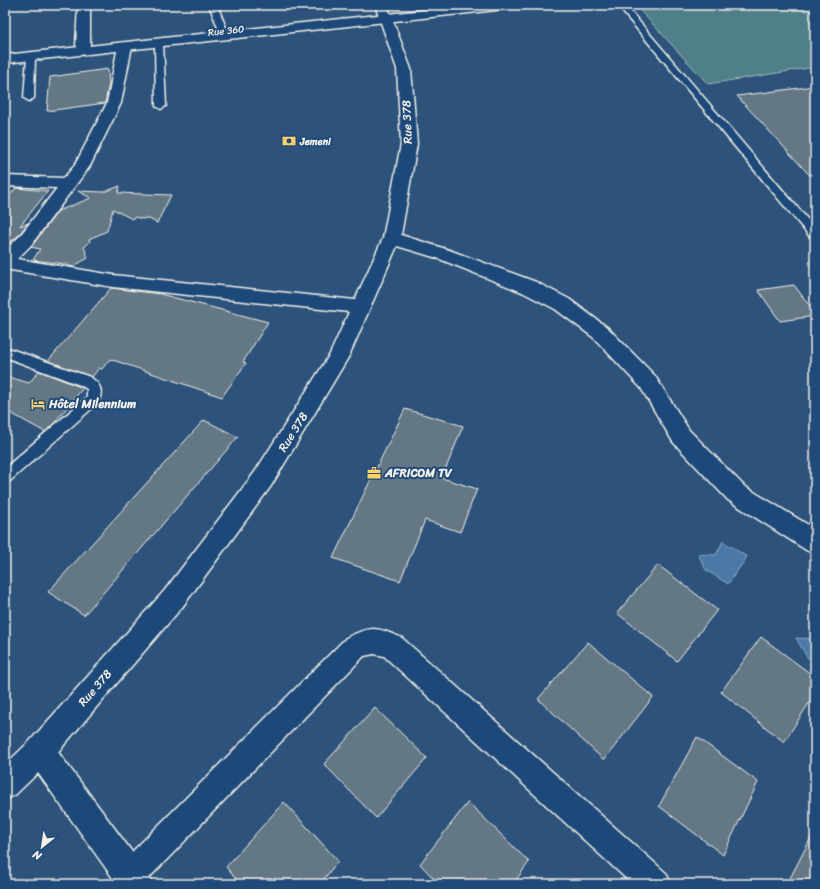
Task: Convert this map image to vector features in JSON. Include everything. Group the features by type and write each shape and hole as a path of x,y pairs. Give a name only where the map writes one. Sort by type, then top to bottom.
{"street":[{"path":"83,45 84,5"},
{"name":"Rue 360","path":"5,53 447,5"},
{"path":"5,59 159,43 384,12 506,5"},
{"name":"Rue 378","path":"5,785 40,751 174,598 264,479 339,356 392,238 409,144 404,69 384,12"},
{"path":"5,260 25,241 82,166 114,103 125,46"},
{"path":"5,180 68,183"},
{"path":"392,238 443,254 528,287 562,304 601,333 648,382 681,436 736,493 815,542"},
{"path":"5,263 113,281 361,307"},
{"path":"40,751 133,880 355,647 367,641 378,641 393,646 656,884"}],"lane":[{"path":"213,5 223,30"},
{"path":"621,5 815,235"},
{"path":"159,43 161,106"},
{"path":"29,98 31,56"},
{"path":"5,352 85,381 94,387 93,399 5,477"}],"green space":[{"path":"635,5 815,5 815,67 708,84"}],"water":[{"path":"723,541 747,557 728,584 706,570 698,554 716,555"},
{"path":"796,638 815,639 815,662 807,657"}],"building":[{"path":"108,69 109,83 105,103 47,111 50,77"},
{"path":"815,86 815,181 737,96"},
{"path":"120,186 118,193 171,195 157,223 147,218 142,219 135,217 132,219 113,209 107,231 89,239 90,242 84,247 88,258 72,267 66,264 33,260 40,249 31,247 58,211 91,198 78,191 104,192"},
{"path":"16,188 48,191 20,226 28,223 18,236 5,246 5,201"},
{"path":"794,285 815,313 815,316 780,321 758,290"},
{"path":"111,288 160,294 268,322 243,362 246,363 222,397 110,359 102,369 99,368 92,377 48,361"},
{"name":"Hôtel Milennium","path":"39,371 83,388 45,432 5,410 5,376 29,383"},
{"path":"405,409 463,426 442,478 477,489 460,532 425,520 400,581 333,558"},
{"path":"204,420 238,437 84,615 48,592"},
{"path":"658,565 717,610 677,661 617,613"},
{"path":"761,637 815,677 815,694 784,742 721,692"},
{"path":"588,642 653,697 604,760 538,699"},
{"path":"375,708 427,758 376,818 324,764"},
{"path":"697,737 758,782 723,855 659,806"},
{"path":"284,802 338,861 320,884 240,884 226,867"},
{"path":"468,802 529,862 513,884 439,884 420,864"},
{"path":"815,830 815,884 787,884"}],"place":[{"name":"Jemeni","path":"289,141"},
{"name":"Hôtel Milennium","path":"38,404"},
{"name":"AFRICOM TV","path":"374,473"}]}
